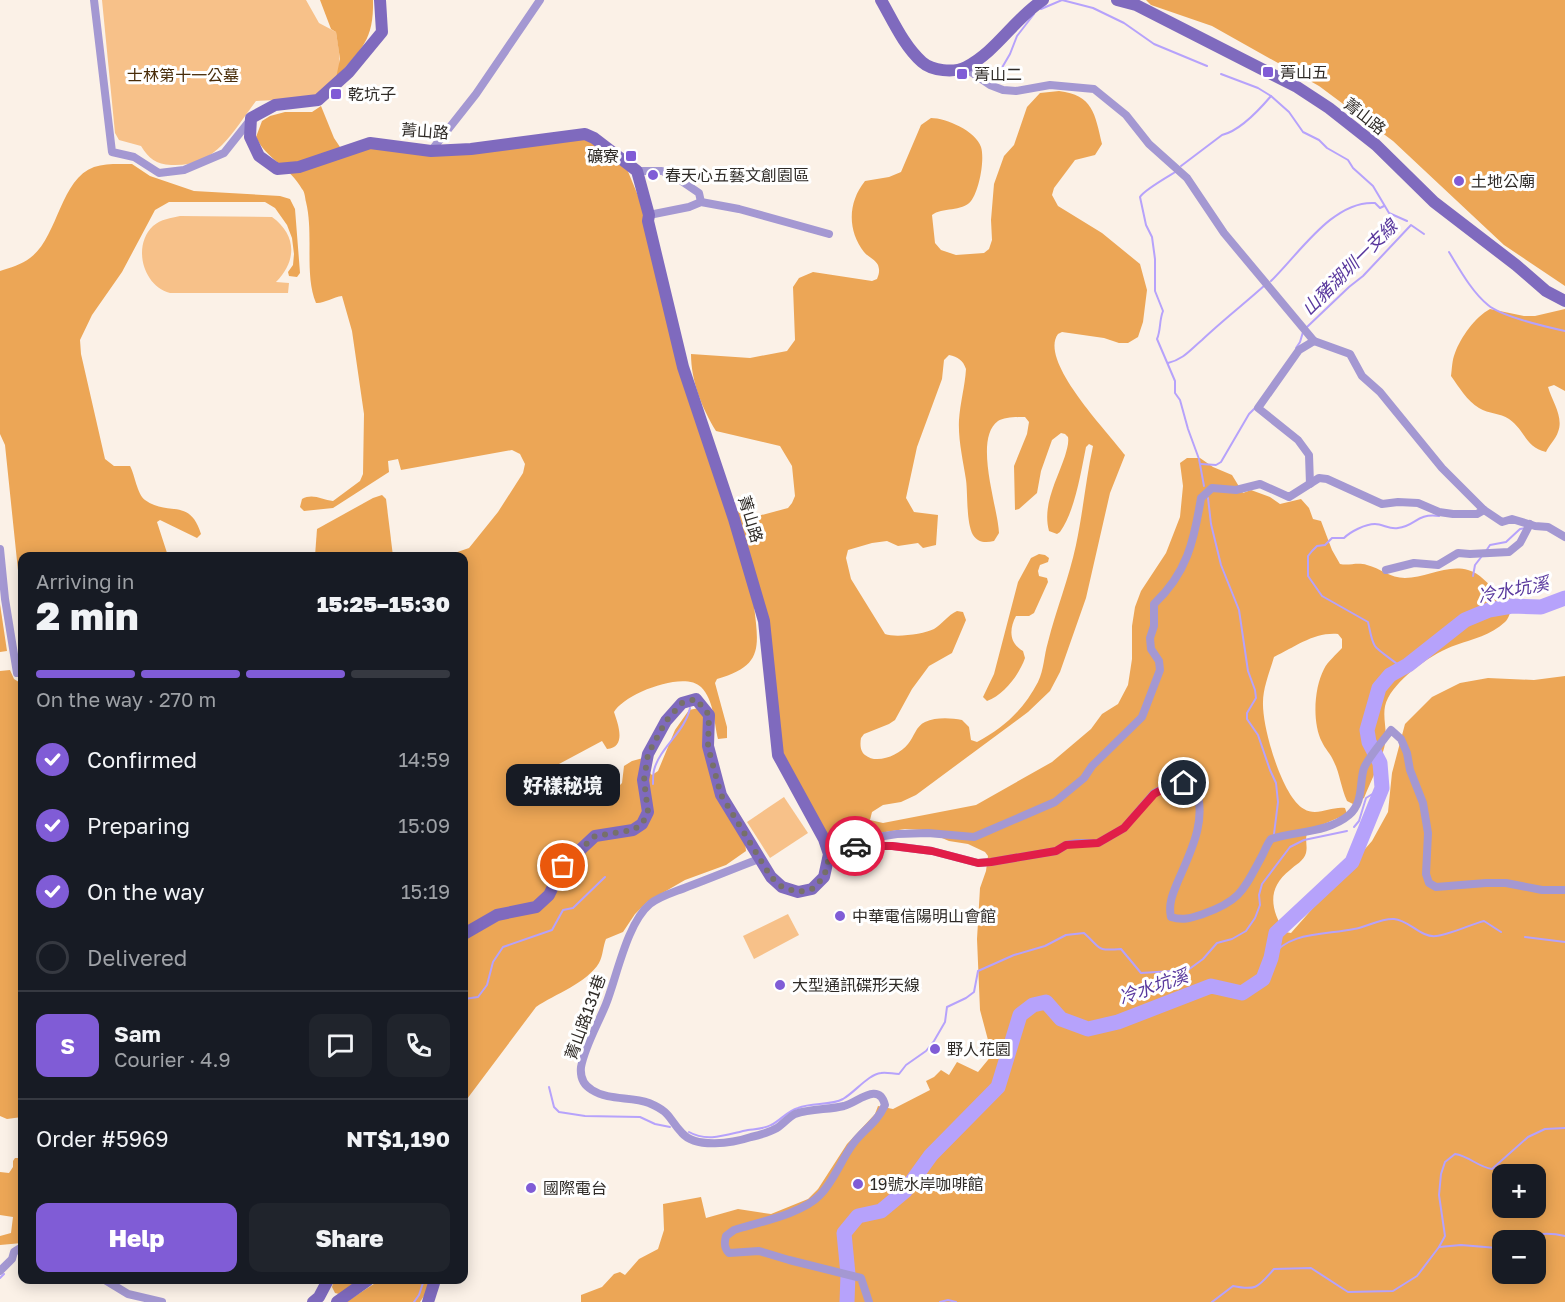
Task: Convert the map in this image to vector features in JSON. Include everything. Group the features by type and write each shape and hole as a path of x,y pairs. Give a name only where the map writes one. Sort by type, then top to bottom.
{"street":[{"path":"94,0 112,152 134,157 159,173 184,170 224,153 251,118 275,105 318,100 329,92 382,32 380,0"},
{"path":"431,151 476,94 540,0"},
{"path":"881,0 910,49 923,64 947,71 965,68 988,51 1026,11 1043,0"},
{"name":"菁山路","path":"1117,0 1136,5 1297,87 1321,103 1376,145 1434,202 1516,264 1546,291 1565,301"},
{"path":"965,68 990,85 1002,90 1024,90 1050,85 1094,89 1126,115 1149,144 1187,178 1224,233 1314,341 1350,354 1362,376 1380,392 1442,468 1484,510 1502,522 1512,519 1530,525 1548,527 1565,537"},
{"name":"菁山路","path":"251,118 250,137 259,156 277,169 299,167 370,143 431,151 506,146 585,134 594,138 637,171 683,367 734,519 764,621 777,755 830,854"},
{"path":"637,171 662,171 699,193 701,202"},
{"path":"649,215 689,207 701,202 739,209 829,234"},
{"path":"1310,484 1309,455 1298,440 1258,408 1299,350 1314,341"},
{"path":"468,932 497,915 536,908 549,895 563,866 595,836 633,830 642,824 648,812 644,780 648,754 666,721 682,703 696,699 709,715 708,747 721,795 771,877 782,887 798,892 812,889 824,877 830,854 856,837 928,833 974,837 1055,802 1084,778 1092,766 1142,717 1160,670 1150,638 1154,626 1154,604 1168,591 1186,562 1196,531 1200,498 1212,488 1236,490 1260,484 1289,497 1320,478 1382,504 1418,503 1439,512 1453,514 1478,514 1484,510"},
{"path":"1386,570 1414,563 1438,565 1458,553 1509,552 1520,543 1530,525"},
{"path":"0,549 2,599 18,665"},
{"path":"848,843 856,846 884,846 932,851 978,863 1056,851 1066,845 1098,843 1124,828 1154,794 1174,783 1191,784 1195,786 1199,796 1201,814 1196,835 1173,892 1169,909 1171,917 1179,920 1188,919 1236,898 1243,890 1270,839 1311,831 1335,823 1350,814 1358,803 1364,770 1368,761 1391,730 1401,740 1407,753 1410,770 1423,803 1428,833 1426,874 1429,883 1436,887 1506,883 1542,890 1565,890"},
{"name":"菁山路131巷","path":"759,859 667,895 650,904 639,916 626,944 607,1002 584,1056 581,1078 588,1088 603,1096 646,1102 666,1111 682,1134 692,1140 720,1143 750,1138 774,1130 794,1115 810,1110 842,1107 854,1103 865,1094 873,1093 881,1097 885,1105 876,1121 849,1149 821,1194 810,1203 795,1210 734,1230 726,1236 724,1242 725,1249 729,1253 759,1251 861,1278 869,1302"},
{"path":"0,1271 18,1250"},
{"path":"112,1284 128,1294 162,1302"},
{"path":"313,1302 319,1297 326,1284"},
{"path":"337,1302 362,1284"},
{"path":"428,1302 434,1284"}],"green space":[{"name":"士林第十一公墓","path":"102,0 306,0 319,23 336,32 339,56 338,74 330,87 321,93 300,99 256,101 221,146 200,160 171,165 157,162 141,146 119,140 115,133"},
{"path":"180,216 272,217 280,224 290,240 291,257 288,266 276,282 289,283 288,293 170,293 161,289 147,274 142,254 143,244 153,226 166,219"},
{"path":"784,797 808,833 770,858 747,822"},
{"path":"788,914 799,935 754,959 743,936"}],"shaded area":[{"path":"320,0 373,0 371,25 364,44 336,78 340,59 336,32 331,29"},
{"path":"1146,0 1565,0 1565,286 1504,245 1393,141 1319,86 1212,26 1151,5"},
{"path":"1059,91 1079,97 1091,108 1102,144 1095,155 1075,160 1054,188 1052,195 1058,206 1102,233 1140,264 1147,290 1143,322 1138,337 1128,343 1119,343 1104,338 1062,332 1058,334 1054,346 1066,378 1091,414 1125,455 1110,493 1086,598 1060,672 1050,691 1028,712 916,795 901,802 883,805 872,812 870,820 883,823 976,805 1052,762 1091,729 1102,714 1118,704 1128,685 1135,607 1141,591 1166,553 1180,517 1183,486 1180,463 1187,458 1200,458 1213,467 1232,475 1243,493 1251,490 1270,497 1280,504 1301,499 1309,508 1313,519 1321,521 1340,564 1363,564 1405,578 1452,569 1468,570 1476,574 1498,592 1509,597 1511,610 1508,617 1500,626 1488,633 1447,648 1428,659 1393,690 1385,709 1386,737 1382,755 1364,798 1353,804 1347,801 1336,767 1322,742 1316,716 1316,695 1321,677 1328,663 1342,648 1342,639 1338,634 1321,635 1274,657 1263,702 1266,728 1281,776 1288,791 1304,809 1319,812 1345,808 1347,814 1308,831 1305,856 1277,884 1273,899 1280,923 1285,932 1291,933 1372,841 1388,812 1392,773 1405,724 1432,697 1460,683 1488,678 1534,680 1565,676 1565,1302 581,1302 581,1295 602,1287 614,1274 620,1272 625,1275 639,1259 658,1249 664,1230 663,1204 701,1197 706,1218 738,1209 771,1214 808,1199 818,1189 847,1144 875,1114 878,1106 893,1109 930,1090 926,1081 941,1070 949,1075 957,1062 978,1072 992,1055 980,1010 977,939 980,888 988,856 985,852 968,844 949,841 923,830 905,829 841,841 832,840 826,835 781,754 779,716 737,512 739,510 754,517 788,508 795,496 792,466 780,446 716,431 698,394 691,354 750,358 787,351 795,340 793,287 799,278 813,272 872,281 877,279 878,265 858,243 852,225 855,198 865,181 889,177 901,172 921,125 931,118 952,123 967,131 978,141 982,153 979,183 971,201 963,207 932,215 935,243 941,250 956,255 984,253 989,249 992,240 994,184 1004,156 1014,145 1027,107 1040,93","holes":["949,355 960,359 966,369 959,428 968,516 975,538 982,542 994,541 999,533 987,457 987,442 991,430 998,421 1019,417 1025,417 1029,422 1027,434 1014,466 1015,510 1037,493 1041,471 1052,440 1061,433 1068,437 1065,456 1049,502 1047,512 1049,531 1057,534 1065,523 1077,491 1086,447 1089,444 1093,446 1078,533 1040,677 1020,709 996,731 977,742 971,740 969,727 962,720 944,718 929,720 919,726 908,744 899,752 882,759 870,758 863,753 861,738 864,734 895,720 912,689 929,666 952,653 966,620 963,612 957,611 929,631 903,635 885,634 851,579 846,558 848,550 872,543 887,541 898,546 918,543 923,548 936,545 938,515 914,512 906,498 917,447 942,379 944,360"]},
{"path":"321,106 334,138 346,156 369,148 430,154 582,138 591,141 627,169 641,203 754,606 757,633 755,653 743,668 717,679 715,683 727,727 727,738 718,739 709,698 701,687 693,682 669,683 641,692 620,705 614,712 619,740 613,747 607,749 602,741 559,764 560,774 570,792 574,793 619,786 622,783 624,766 643,758 652,775 658,771 675,730 689,710 699,708 703,713 704,742 745,841 746,851 726,865 685,880 647,902 635,914 623,932 606,939 599,963 594,970 579,982 536,1007 468,1098 468,552 458,552 469,548 498,512 523,473 525,464 520,454 512,450 401,470 398,459 388,461 389,472 333,508 304,511 300,507 302,499 306,497 333,501 360,481 363,474 364,414 352,331 342,296 316,303 310,280 309,228 304,192 292,175 260,145 256,137 262,121 270,116 285,112 312,112"},
{"path":"132,164 150,176 194,191 280,196 290,199 295,209 300,273 297,277 289,276 288,272 293,265 294,254 292,238 287,225 275,208 265,202 169,202 155,210 122,272 92,315 80,340 81,354 105,459 114,466 130,466 145,500 154,505 185,511 191,515 201,534 197,538 160,520 157,522 167,552 18,552 18,570 5,445 0,434 0,271 23,262 39,249 66,196 83,174 94,167"},
{"path":"1490,309 1535,316 1565,309 1565,391 1554,385 1548,387 1560,421 1557,435 1546,452 1539,450 1529,442 1509,419 1483,410 1471,402 1451,376 1454,356 1461,340 1474,322"},
{"path":"382,495 386,499 393,552 315,552 317,529"},
{"path":"1039,554 1049,558 1048,562 1040,565 1038,571 1039,576 1047,578 1048,582 1034,613 1029,616 1016,616 1011,631 1015,644 1023,651 1025,658 1010,684 987,701 983,697 994,674 1018,582 1031,558"},
{"path":"0,604 7,651 0,652"},
{"path":"10,670 14,679 18,682 18,1118 7,1119 0,1116 0,671"},
{"path":"18,1158 18,1243 0,1245 0,1236 11,1233 13,1217 0,1215 0,1172 9,1173 13,1167 13,1161"},
{"path":"333,1284 355,1284 339,1294 335,1293"},
{"path":"374,1284 429,1284 420,1302 346,1302"}],"waterway":[{"path":"1041,9 1062,0 1093,8 1124,23 1154,44 1207,66"},
{"path":"993,83 1010,54 1017,36 1034,14"},
{"path":"1221,74 1258,88 1271,96 1289,112 1303,132 1348,160 1353,168 1373,186 1389,213 1407,221"},
{"path":"1181,166 1222,135 1242,124 1271,96"},
{"path":"1177,171 1151,187 1140,197 1146,225 1152,237 1155,291 1163,311 1157,339 1175,381 1175,393 1180,400 1199,459 1204,486"},
{"path":"1271,281 1331,219 1360,204 1375,203 1380,208 1384,206"},
{"name":"山豬湖圳一支線","path":"1307,327 1363,276 1411,225 1424,234"},
{"path":"1449,252 1472,287 1488,305 1514,317 1565,331"},
{"path":"1168,363 1186,354 1265,285"},
{"path":"1296,348 1303,332"},
{"path":"1201,464 1216,465 1221,462 1249,414 1256,407"},
{"path":"1208,498 1211,524 1221,565 1239,610 1248,671 1255,690 1256,698 1247,713 1247,719 1258,735 1276,783 1278,802 1274,834"},
{"path":"1402,668 1375,646 1368,622 1322,596 1308,576 1308,556 1317,546 1325,545 1332,538 1344,538 1367,525 1378,524 1389,528 1404,527 1425,516 1439,516"},
{"path":"1486,551 1490,545 1506,542 1520,529 1526,528"},
{"path":"1473,576 1475,565 1482,556"},
{"name":"冷水坑溪","path":"847,1302 848,1274 844,1233 858,1216 881,1211 905,1191 931,1155 998,1087 1020,1015 1033,1005 1046,1002 1061,1019 1088,1029 1118,1022 1211,986 1242,993 1263,979 1271,958 1276,933 1352,862 1382,788 1380,763 1369,742 1367,730 1379,688 1390,675 1408,665 1465,620 1489,610 1512,606 1541,607 1565,598"},
{"path":"653,784 657,762 683,725 690,708"},
{"path":"1354,827 1359,821 1366,798 1382,788"},
{"path":"689,1132 711,1137 765,1127 794,1109 843,1099 876,1074 899,1074 934,1041 945,1022 947,1007 974,992 978,971 1014,955 1045,946 1066,935 1084,933 1099,948 1121,949 1141,973 1188,970 1203,959 1217,943 1232,939 1246,931 1260,905 1259,895 1262,884 1290,847 1304,840 1347,831"},
{"path":"468,998 478,997 487,985 493,962 503,947 552,930 563,910 573,908 605,877"},
{"path":"1271,958 1278,949 1297,939 1354,929 1389,919 1405,922 1431,936 1447,934 1484,921 1501,932"},
{"path":"1525,937 1565,942"},
{"path":"549,1087 554,1107 559,1112 585,1116 640,1117 655,1124 670,1127"},
{"path":"1439,1247 1445,1236 1439,1195 1445,1162 1455,1154 1492,1169 1528,1137 1545,1129 1565,1128"},
{"path":"1546,1234 1565,1236"},
{"path":"1212,1302 1233,1286 1247,1288 1256,1286 1274,1269 1311,1268 1348,1292 1393,1291 1417,1276 1439,1247 1461,1245 1492,1248"},
{"path":"0,1278 4,1274"},
{"path":"414,1302 423,1284"},
{"path":"940,1302 948,1300 956,1302"}],"way so far":[{"path":"563,866 595,836 633,830 642,824 648,812 644,780 648,754 666,721 682,703 696,699 709,715 708,747 721,795 771,877 782,887 798,892 812,889 824,877 830,854 848,843 855,846"}],"place":[{"name":"菁山五","path":"1268,72"},
{"name":"菁山二","path":"962,74"},
{"name":"乾坑子","path":"336,94"},
{"name":"礦寮","path":"631,156"},
{"name":"春天心五藝文創園區","path":"653,175"},
{"name":"土地公廟","path":"1459,181"},
{"name":"好樣秘境","path":"563,866"},
{"name":"中華電信陽明山會館","path":"840,916"},
{"name":"大型通訊碟形天線","path":"780,985"},
{"name":"野人花園","path":"935,1049"},
{"name":"19號水岸咖啡館","path":"858,1184"},
{"name":"國際電台","path":"531,1188"}],"route":[{"path":"855,846 892,846 932,851 978,863 1056,851 1066,845 1077,843 1098,843 1124,828 1154,794 1174,783 1184,783"}]}
